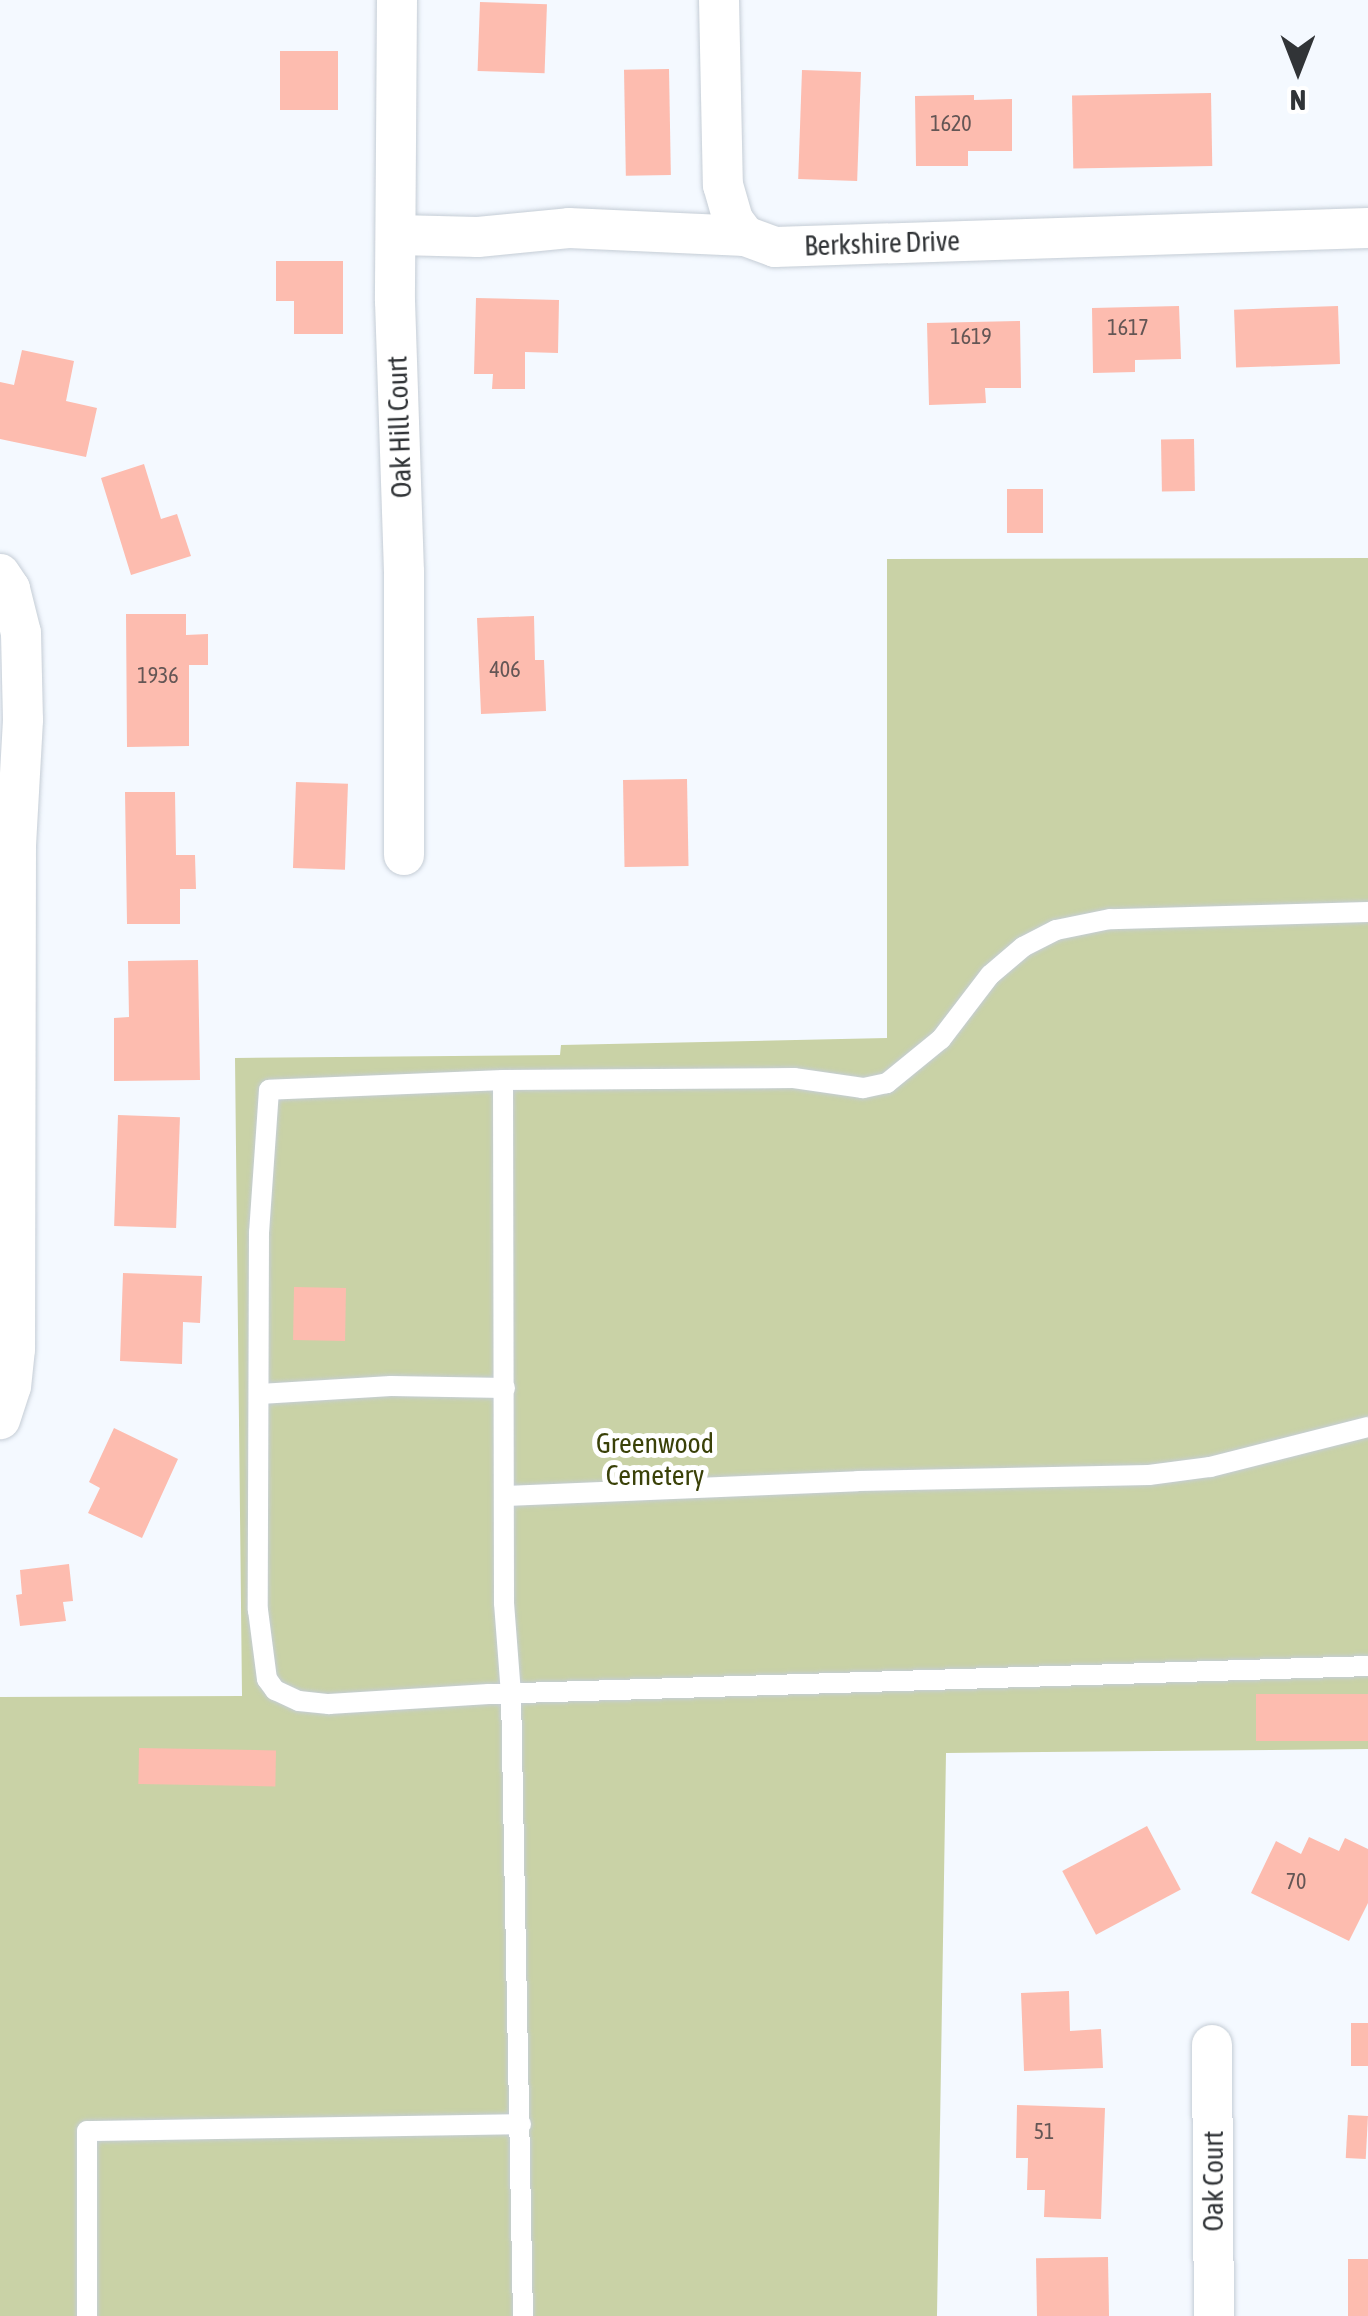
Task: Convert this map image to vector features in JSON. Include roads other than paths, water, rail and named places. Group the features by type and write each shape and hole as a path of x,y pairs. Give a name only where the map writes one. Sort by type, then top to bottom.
{"street":[{"name":"Oak Hill Court","path":"397,0 404,854"},
{"path":"720,0 723,185 733,220 745,236"},
{"name":"Berkshire Drive","path":"398,235 478,237 568,228 745,236 775,247 1368,228"},
{"path":"0,574 10,589 21,633 23,720 16,865 15,1348 11,1386 0,1420"},
{"name":"Oak Court","path":"1212,2045 1214,2316"}],"lane":[{"path":"1368,912 1110,919 1056,930 1024,947 990,975 941,1039 887,1083 864,1088 794,1078 503,1080 269,1090 259,1232 258,1610 267,1678 275,1690 299,1700 357,1705 511,1693 1368,1666"},
{"path":"503,1080 504,1634 511,1693 523,2316"},
{"path":"260,1394 392,1386 506,1388"},
{"path":"506,1496 858,1480 1149,1475 1210,1468 1368,1427"},
{"path":"87,2316 87,2131 521,2124"}],"park label":[{"name":"Greenwood Cemetery","path":"655,1459"}]}
